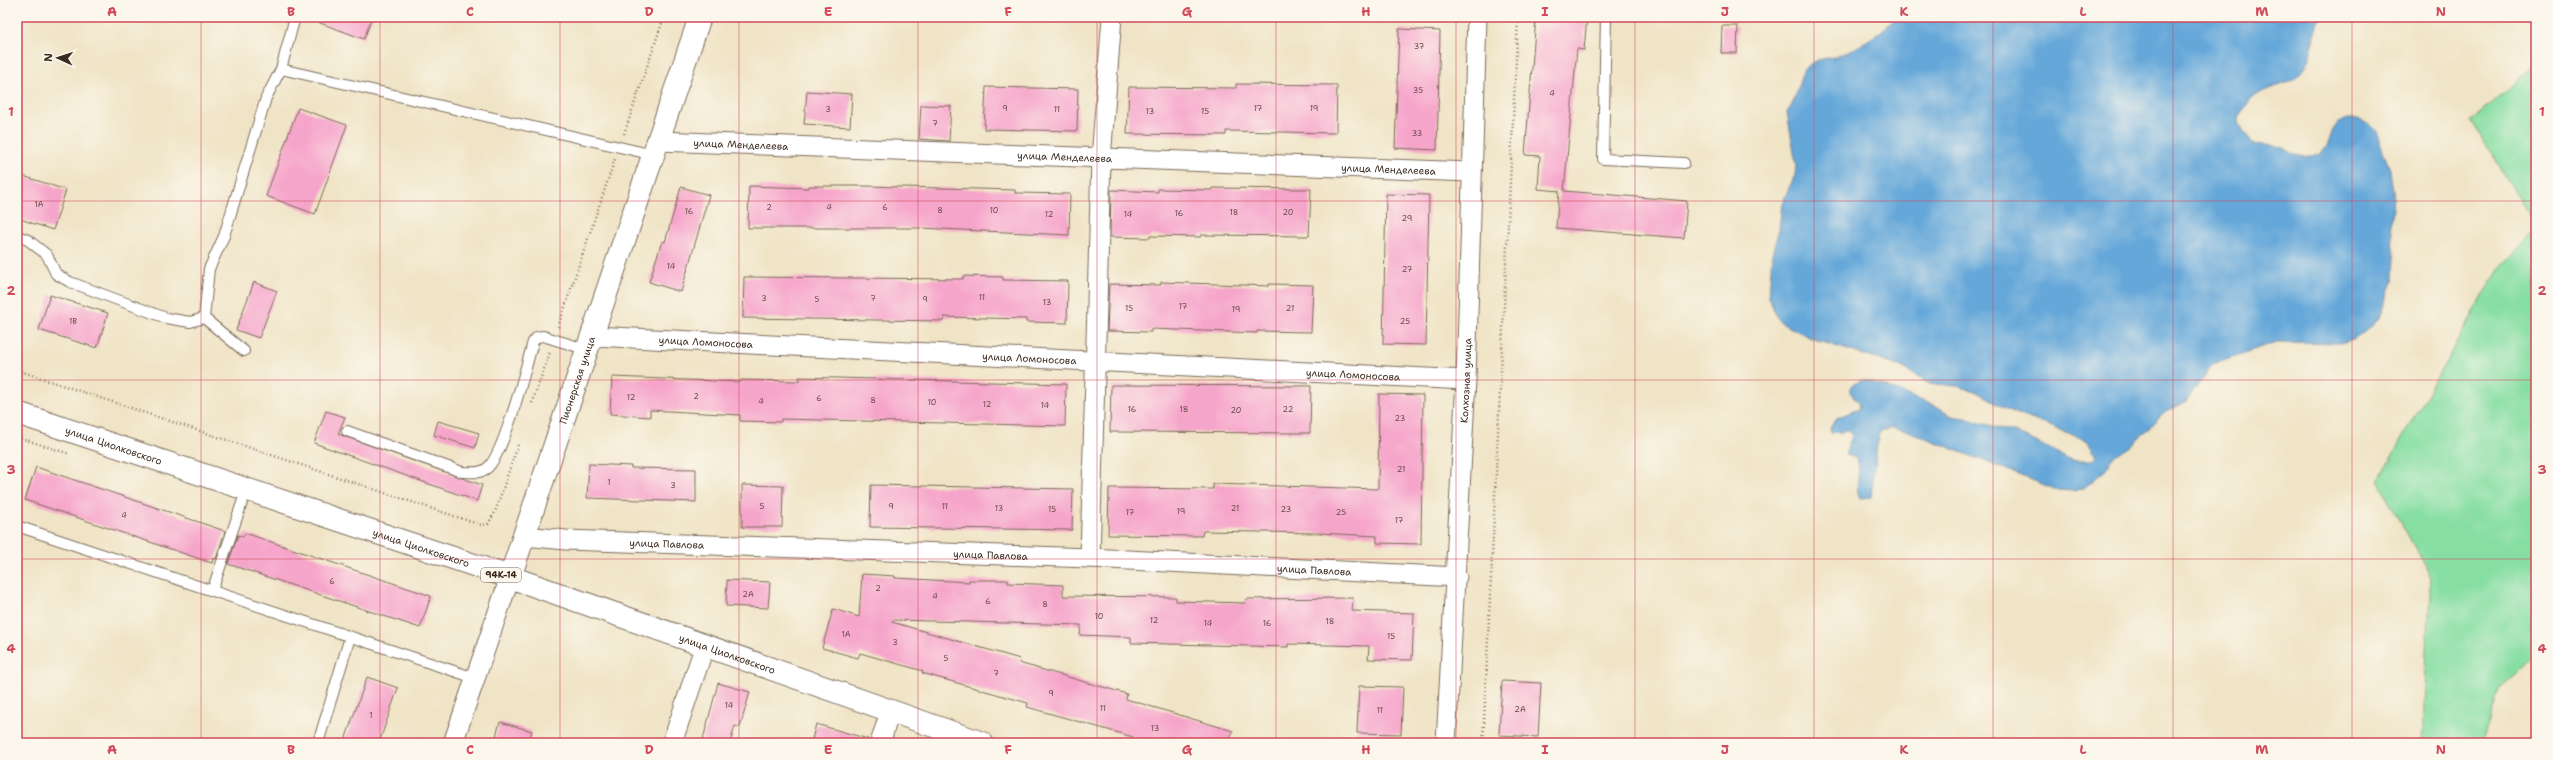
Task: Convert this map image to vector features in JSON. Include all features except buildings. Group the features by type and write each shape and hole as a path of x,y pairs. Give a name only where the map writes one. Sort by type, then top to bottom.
{"main road":[{"name":"Пионерская улица","path":"510,578 591,343 700,17"},
{"name":"улица Циолковского","path":"17,413 246,491 510,578 982,743"}],"street":[{"path":"1090,558 1101,159 1112,17"},
{"name":"Колхозная улица","path":"1446,743 1457,577 1466,380 1471,172 1477,17"},
{"name":"улица Менделеева","path":"656,148 1101,159 1471,172"},
{"name":"улица Ломоносова","path":"591,343 1095,362 1466,380"},
{"name":"улица Павлова","path":"524,536 566,540 1090,558 1457,577"},
{"name":"Пионерская улица","path":"453,743 510,578"},
{"path":"672,743 705,646"},
{"path":"880,743 890,712"}],"lane":[{"path":"204,318 209,270 224,236 266,98 281,69 295,17"},
{"path":"1606,17 1603,159 1684,164"},
{"path":"281,69 620,148 656,148"},
{"path":"17,236 28,240 47,255 56,274 70,282 166,318 190,322 204,318"},
{"path":"204,318 244,351"},
{"path":"347,431 462,472 477,473 487,468 499,452 533,342 537,337 591,343"},
{"path":"212,591 246,491"},
{"path":"17,526 350,638 475,678"},
{"path":"318,743 350,638"}],"path":[{"path":"531,406 664,17"},
{"path":"1483,743 1518,17"},
{"path":"17,370 482,525 488,524 495,512 521,437"}],"green space":[{"path":"2536,65 2536,226 2471,120"},
{"path":"2536,229 2536,656 2500,687 2482,743 2422,743 2431,577 2378,481 2498,270"}],"water":[{"path":"1895,17 2321,17 2316,31 2312,53 2306,67 2300,74 2287,83 2257,95 2243,110 2239,120 2243,130 2253,144 2286,147 2292,154 2301,156 2320,154 2327,146 2332,131 2338,123 2348,119 2359,119 2369,124 2376,131 2390,170 2394,198 2391,225 2395,255 2394,278 2380,315 2373,325 2355,339 2345,343 2275,342 2212,365 2187,401 2162,414 2131,446 2117,455 2102,473 2085,487 2074,491 2057,490 1908,431 1892,428 1881,431 1878,436 1871,497 1860,498 1857,488 1858,462 1856,458 1845,455 1852,436 1849,431 1831,433 1830,428 1836,418 1859,409 1860,404 1850,392 1850,387 1859,381 1870,381 1933,405 1951,416 1972,419 2028,438 2071,460 2093,460 2097,456 2088,443 2079,437 2012,412 1975,391 1957,386 1929,384 1902,367 1813,339 1783,324 1776,316 1769,297 1772,254 1779,229 1782,203 1795,175 1796,164 1787,112 1794,101 1801,77 1811,63 1817,60 1834,57 1849,51 1891,23"}]}
